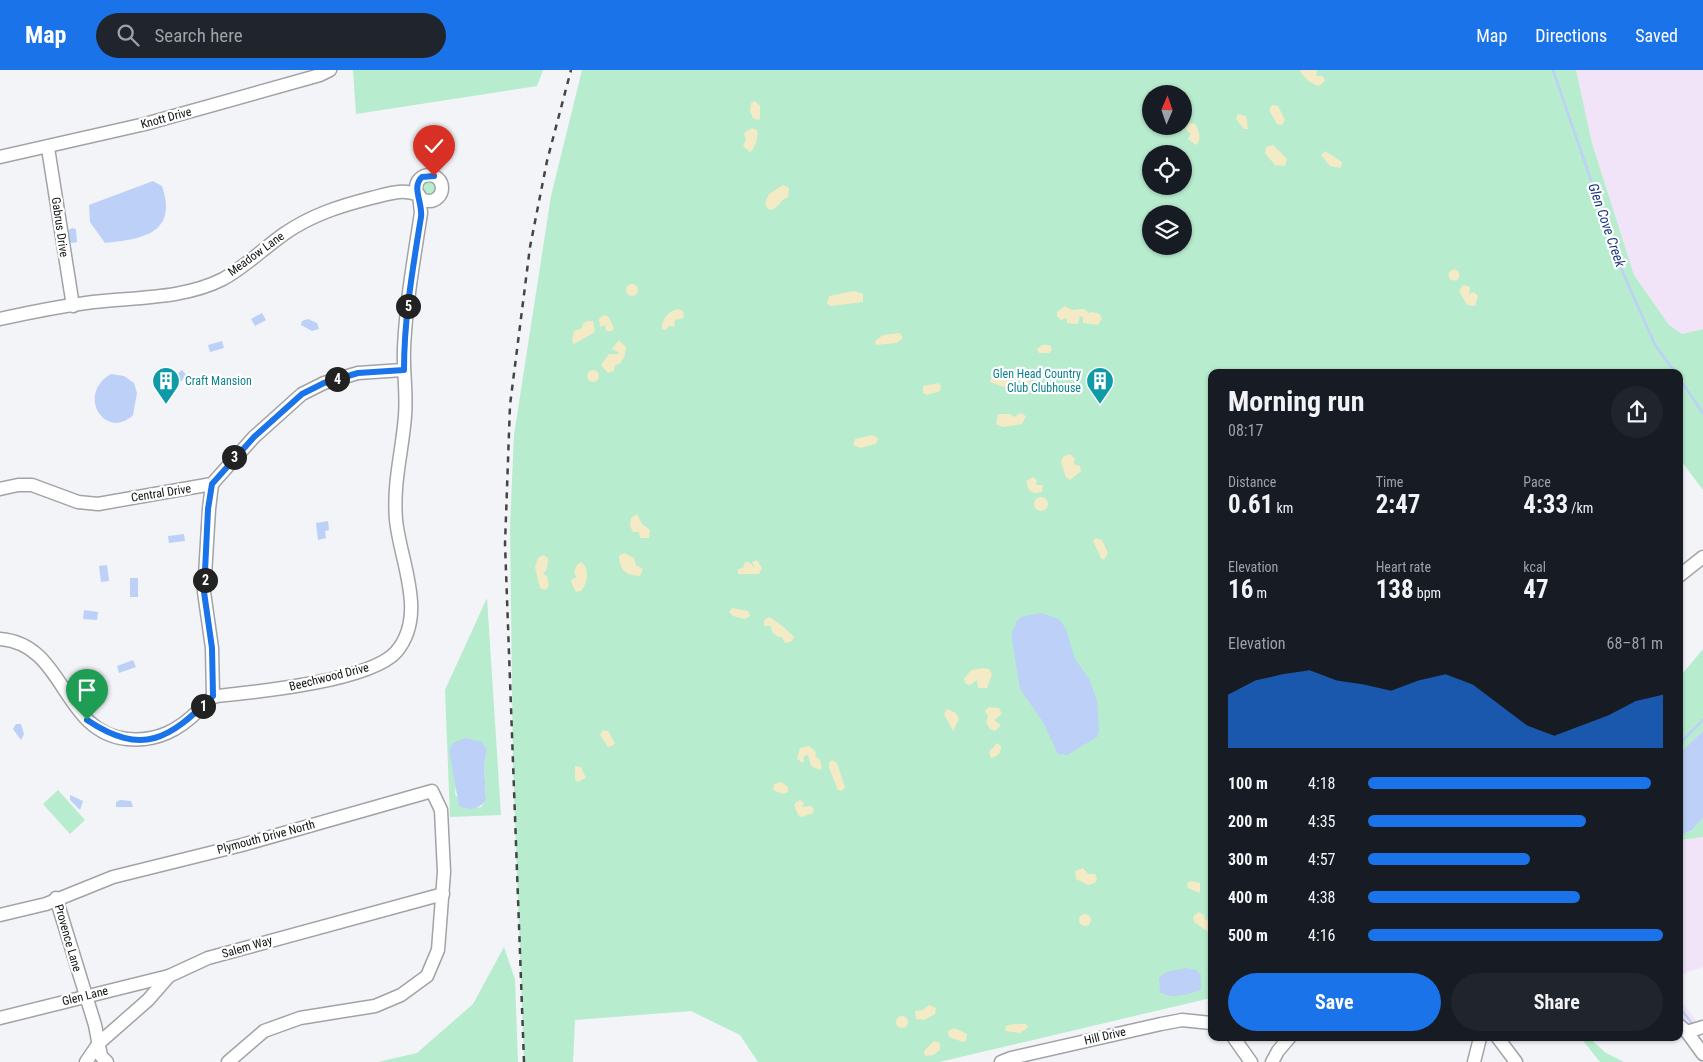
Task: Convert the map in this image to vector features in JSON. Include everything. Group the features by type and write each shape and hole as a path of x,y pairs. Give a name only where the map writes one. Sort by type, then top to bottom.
{"street":[{"name":"Knott Drive","path":"0,157 48,148 154,122 320,75 330,70"},
{"name":"Gabrus Drive","path":"48,148 73,306"},
{"name":"Meadow Lane","path":"0,319 73,306 178,293 208,285 231,274 285,233 328,210 404,190 419,194"},
{"name":"Beechwood Drive","path":"213,696 300,685 355,673 389,659 403,642 409,628 410,597 408,575 397,522 395,491 405,414 404,370 408,306 421,213 419,194"},
{"path":"0,639 22,644 33,649 47,664 74,706 87,720 105,731 126,739 148,739 174,731 213,696 212,648 204,592 208,509 212,484 254,437 302,394 324,383 358,373 404,370"},
{"name":"Central Drive","path":"0,489 18,485 32,485 78,502 98,504 212,484"},
{"path":"1683,573 1703,557"},
{"name":"Plymouth Drive North","path":"0,915 46,904 56,898 113,877 242,845 432,791 441,810 444,872 443,894"},
{"path":"228,1062 264,1031 309,1016 374,1006 400,995 421,982 427,976 438,950 443,894"},
{"name":"Salem Way","path":"86,1062 99,1042 148,1000 169,976 208,958 443,894"},
{"name":"Provence Lane","path":"56,898 99,1042 101,1056 107,1062"},
{"name":"Glen Lane","path":"0,1018 169,976"},
{"name":"Hill Drive","path":"1001,1062 1011,1058 1182,1020 1208,1023"},
{"path":"1692,1029 1703,1054"},
{"path":"1236,1041 1251,1062"},
{"path":"1272,1062 1278,1050 1286,1041"},
{"path":"1474,1062 1479,1041"},
{"path":"1500,1041 1516,1062"}],"shaded area":[{"path":"1576,70 1703,70 1703,329 1682,334 1669,325 1634,275 1592,143"},
{"path":"1703,836 1703,967 1683,974 1683,839"},
{"path":"1683,1003 1698,1023 1688,1027 1683,1023"}],"green space":[{"path":"353,70 543,70 537,86 356,114"},
{"path":"582,70 1576,70 1592,143 1634,275 1669,325 1682,334 1703,329 1703,490 1683,463 1683,369 1208,369 1208,999 939,1062 758,1062 740,1035 691,1011 575,1020 573,1062 524,1062 513,766 510,526 514,435 551,196"},
{"path":"430,179 438,187 430,195 422,187"},
{"path":"487,598 501,815 450,817 445,690","holes":["487,750 484,764 486,800 481,807 466,809 455,794 456,784"]},
{"path":"1703,649 1703,731 1683,750 1683,673"},
{"path":"58,790 85,820 70,834 43,804"},
{"path":"1703,818 1703,837 1683,840 1683,834 1691,831"},
{"path":"504,947 515,979 518,1062 378,1062 417,1053 473,1004"},
{"path":"1583,1041 1592,1041 1606,1053 1624,1062 1600,1062"}],"sand":[{"path":"1300,70 1317,70 1316,76 1323,76 1325,81 1319,86 1313,84 1305,78"},
{"path":"755,101 760,106 760,119 758,120 753,118 750,111 751,103"},
{"path":"1272,105 1278,106 1285,120 1282,125 1277,124 1269,110"},
{"path":"1238,114 1246,116 1248,129 1244,129 1236,119"},
{"path":"1192,124 1195,124 1199,132 1198,143 1196,145 1188,139 1192,135"},
{"path":"752,128 757,130 757,136 755,145 750,152 743,146 746,140 744,133"},
{"path":"1273,145 1287,159 1285,166 1275,165 1265,153 1266,147"},
{"path":"1325,151 1342,162 1341,168 1330,166 1321,155"},
{"path":"783,185 789,188 788,197 772,210 768,209 765,203 769,194"},
{"path":"1454,269 1460,275 1454,281 1448,275"},
{"path":"632,284 638,290 632,296 626,290"},
{"path":"1463,285 1470,287 1469,294 1474,292 1478,296 1475,306 1467,305 1459,291"},
{"path":"854,291 863,294 863,302 831,306 827,304 829,296"},
{"path":"1065,306 1072,310 1084,309 1089,313 1100,314 1102,319 1098,325 1083,323 1083,317 1080,316 1078,324 1067,323 1067,318 1061,320 1057,316 1057,312"},
{"path":"678,309 683,311 684,318 675,320 674,327 669,326 666,330 662,329 666,316"},
{"path":"603,315 608,316 614,328 612,331 606,331 605,325 600,327 599,319"},
{"path":"593,321 595,332 574,344 572,340 574,331 582,328 583,323"},
{"path":"900,333 903,338 897,343 876,345 875,341 883,335"},
{"path":"619,340 626,347 625,355 620,364 615,365 614,371 608,373 601,365 609,354 618,354 618,352 612,349"},
{"path":"1042,345 1050,345 1052,350 1049,353 1039,353 1037,349"},
{"path":"595,370 598,371 598,381 591,382 588,381 587,374 588,371"},
{"path":"1025,373 1031,379 1025,385 1019,379"},
{"path":"1006,374 1014,376 1015,386 1010,386 1008,383 1004,387 990,382 992,375 1003,377"},
{"path":"938,383 941,386 940,391 927,395 923,393 923,386"},
{"path":"1021,413 1026,416 1022,424 1003,427 996,424 998,414 1010,414 1014,417"},
{"path":"872,435 878,438 876,444 860,448 853,445 855,439"},
{"path":"1070,454 1075,459 1074,464 1080,466 1081,471 1070,480 1066,477 1061,462 1063,457"},
{"path":"1033,477 1037,480 1036,485 1043,485 1042,492 1034,493 1029,490 1026,481"},
{"path":"1038,497 1044,497 1048,504 1044,511 1038,511 1034,507 1034,501"},
{"path":"637,514 642,524 650,530 649,538 640,538 639,532 633,532 630,526 631,518"},
{"path":"1096,538 1102,540 1108,553 1104,560 1101,558 1093,541"},
{"path":"624,553 634,558 636,565 643,569 640,576 631,575 622,569 619,556"},
{"path":"543,555 548,558 547,569 543,574 547,576 549,586 545,590 540,588 535,567 538,558"},
{"path":"757,560 762,568 759,574 738,574 738,569 743,568 745,562 749,562 755,568 752,562"},
{"path":"581,562 586,568 586,580 581,591 576,592 571,582 572,579 577,577 574,574 576,566"},
{"path":"732,608 748,611 750,616 745,619 733,616 729,612"},
{"path":"769,617 794,637 792,641 785,643 782,637 778,637 772,632 771,626 764,626 764,620"},
{"path":"989,669 992,674 987,688 978,688 977,680 970,685 966,684 964,679 971,670"},
{"path":"989,707 999,708 1002,714 994,720 1001,725 995,731 990,729 986,722 988,716 985,711"},
{"path":"947,709 956,713 959,719 953,731 944,714"},
{"path":"603,730 608,731 615,743 612,746 608,747 600,735"},
{"path":"997,743 1001,746 1000,751 991,758 989,752"},
{"path":"809,746 816,752 815,756 820,760 822,767 820,770 811,766 808,755 804,756 803,763 797,759 800,748"},
{"path":"832,760 837,763 845,787 842,791 838,790 829,768 829,763"},
{"path":"575,766 581,767 586,778 577,782 575,779"},
{"path":"781,782 788,787 788,792 783,794 773,790 774,784"},
{"path":"800,800 804,803 802,807 811,806 814,809 813,813 802,817 798,815 794,804"},
{"path":"1083,868 1088,874 1095,874 1097,879 1095,883 1088,885 1076,879 1075,871"},
{"path":"1190,881 1200,883 1200,893 1188,888 1187,884"},
{"path":"1198,912 1204,915 1205,920 1208,920 1208,932 1194,922 1193,917"},
{"path":"1083,914 1087,914 1091,920 1087,926 1083,926 1079,922 1079,918"},
{"path":"929,1005 936,1008 935,1014 924,1020 916,1019 915,1011 923,1010"},
{"path":"900,1016 904,1016 908,1022 904,1028 900,1028 896,1024 896,1020"},
{"path":"1026,1024 1028,1027 1020,1033 1005,1031 1006,1026"},
{"path":"954,1028 967,1034 966,1041 963,1042 949,1037 948,1031"},
{"path":"934,1041 940,1043 940,1050 933,1055 925,1056 924,1051"}],"water":[{"path":"153,181 162,186 166,202 165,215 161,224 144,236 105,243 90,222 89,205"},
{"path":"72,228 76,229 77,242 73,243 69,242 69,230"},
{"path":"262,313 266,320 255,326 251,319"},
{"path":"308,319 317,323 319,329 312,331 301,325 302,321"},
{"path":"222,341 224,348 210,352 208,345"},
{"path":"182,370 187,376 175,386 170,380"},
{"path":"111,374 124,376 134,383 137,393 133,415 123,422 113,423 105,419 98,412 95,403 95,393 101,383"},
{"path":"328,521 329,530 325,531 326,538 318,540 316,523"},
{"path":"184,534 185,541 169,543 168,536"},
{"path":"107,565 109,581 101,582 99,566"},
{"path":"130,578 138,578 138,597 130,597"},
{"path":"84,610 98,612 97,620 83,619"},
{"path":"1041,613 1059,619 1066,629 1075,659 1089,679 1097,701 1099,731 1097,737 1067,755 1058,754 1043,722 1020,689 1012,632 1021,617"},
{"path":"133,660 136,667 119,673 117,666"},
{"path":"16,724 21,724 24,734 21,740 13,729"},
{"path":"1703,731 1703,818 1691,831 1683,834 1683,750"},
{"path":"466,738 482,742 487,750 484,764 486,800 477,808 470,809 459,806 449,750 453,743"},
{"path":"70,795 83,801 80,810 70,800"},
{"path":"120,800 131,801 133,807 116,807 116,802"},
{"path":"1186,968 1196,970 1201,975 1201,990 1175,996 1160,992 1159,978 1166,972"}],"waterway":[{"name":"Glen Cove Creek","path":"1553,70 1623,273 1655,345 1673,369"},
{"name":"Glen Cove Creek","path":"1683,384 1703,413"},
{"name":"Glen Cove Creek","path":"1683,740 1703,720"},
{"name":"Glen Cove Creek","path":"1683,1012 1694,1026"}],"railway":[{"path":"524,1062 505,544 510,405 530,247 547,161 571,70"}],"place":[{"name":"Craft Mansion","path":"166,405"},
{"name":"Glen Head Country Club Clubhouse","path":"1100,405"}],"route":[{"path":"87,720 114,736 126,739 148,739 174,731 188,721 213,696 212,648 204,592 208,509 212,484 226,466 254,437 284,408 302,394 324,383 358,373 404,370 408,306 421,213 417,183 426,175 434,176"}]}
